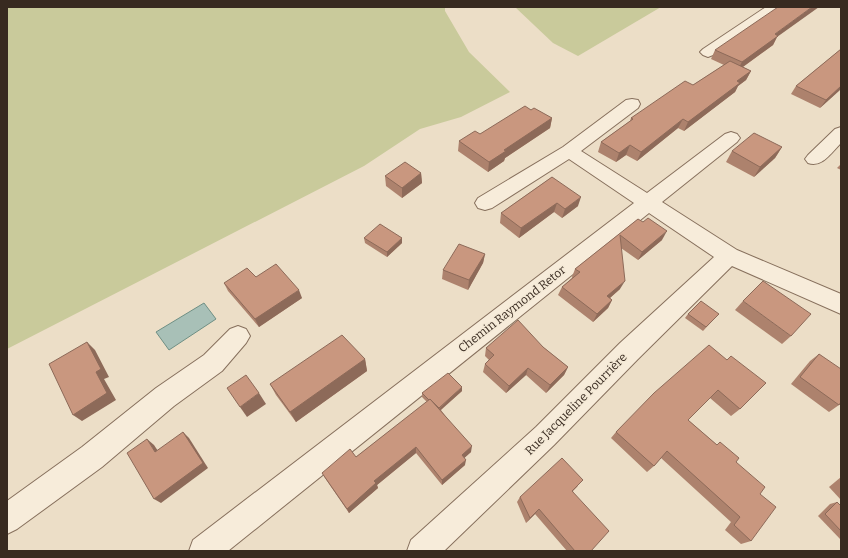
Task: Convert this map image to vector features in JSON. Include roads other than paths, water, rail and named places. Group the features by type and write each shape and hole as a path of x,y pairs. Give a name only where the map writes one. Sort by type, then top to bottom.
{"street":[{"path":"708,52 775,7"},
{"path":"485,203 569,151 632,104"},
{"path":"814,159 841,133"},
{"name":"Chemin Raymond Retor","path":"204,551 730,138"},
{"path":"569,151 729,256 841,304"},
{"name":"Rue Jacqueline Pourrière","path":"422,551 545,436 629,351 729,256"},
{"path":"7,519 92,457 165,396 213,363 238,336"}]}
